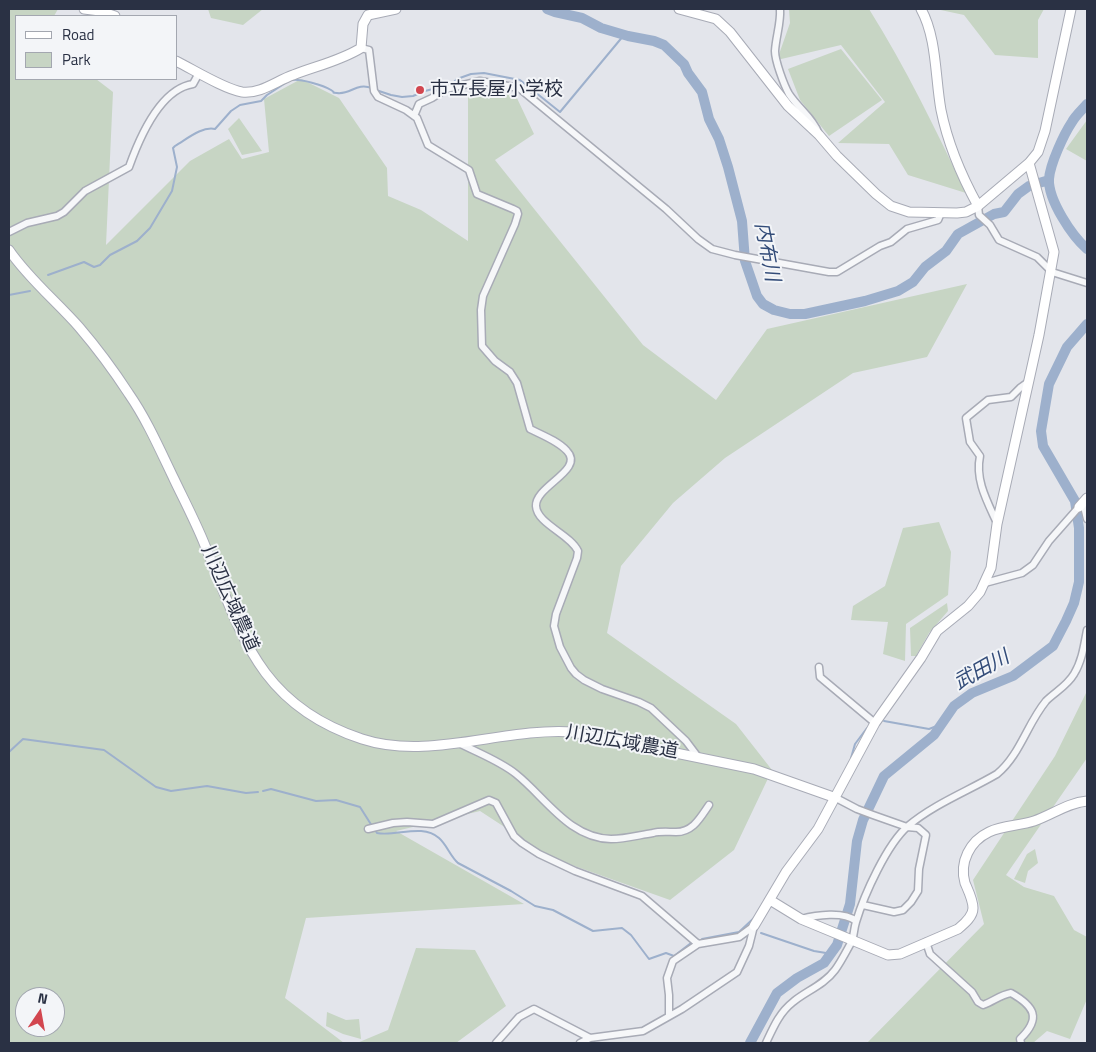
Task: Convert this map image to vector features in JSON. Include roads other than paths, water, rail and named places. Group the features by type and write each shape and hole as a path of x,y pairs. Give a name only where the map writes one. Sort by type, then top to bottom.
{"street":[{"path":"84,9 112,15"},
{"path":"361,48 363,24 368,15 396,9"},
{"path":"679,9 716,19 730,32 788,106 837,156 891,206 909,212 941,213 978,211 1029,166 1038,152 1045,131 1071,9"},
{"path":"780,9 780,26 775,52 776,61 788,92 796,104 815,124 819,136"},
{"path":"921,9 930,35 948,142 978,211 990,225 999,240 1038,257 1052,272 1087,283"},
{"path":"178,62 232,90 251,92 266,88 292,75 351,54 361,48 369,50 374,91 378,98 406,110 414,116 419,122 428,145 469,170 477,194 517,211 516,224 483,296 480,310 481,344 495,361 513,376 517,383 530,429 568,451 571,460 570,466 539,496 536,504 542,518 566,536 578,551 555,621 556,636 560,647 576,674 602,689 651,708 686,741 698,757"},
{"path":"9,232 27,223 57,216 64,212 85,191 129,167 134,151 156,111 175,90 193,84 199,73"},
{"path":"414,116 419,104 446,89 480,81 519,88 666,209 698,239 712,248 735,255 837,272 880,246 891,242 907,229 938,220 941,213"},
{"path":"496,1043 518,1016 534,1009 590,1038 605,1040 643,1031 737,972 749,946 754,926 786,872 818,829 875,723 937,631 968,606 980,592 991,568 997,524 1052,272 1054,252 1029,166"},
{"name":"川辺広域農道","path":"9,250 79,328 130,395 188,507 241,635 254,658 274,685 304,711 323,723 362,739 394,746 412,747 544,731 573,732 754,768 836,798"},
{"path":"997,524 980,484 978,466 980,456 970,442 966,418 988,400 1011,397 1027,383"},
{"path":"985,583 1022,573 1033,565 1049,541 1083,502"},
{"path":"1083,502 1087,519"},
{"path":"766,1043 778,1018 788,1007 827,979 837,967 850,939 854,919 863,905 885,856 893,843 907,827 1005,768 1013,758 1042,708 1071,679 1080,661 1087,630"},
{"path":"819,667 820,677 875,723"},
{"path":"458,742 504,765 565,820 585,833 597,837 622,839 653,832 688,830 693,827 709,805"},
{"path":"836,798 873,815 907,827 918,828 926,837 919,869 918,890 915,898 903,910 898,911 863,905"},
{"path":"368,829 407,822 433,824 489,800 496,803 514,836 522,844 575,871 642,896 698,944"},
{"path":"770,900 801,919 888,955 900,954 958,929 971,916 973,908 963,870 966,857 975,842 994,830 1031,822 1068,806 1087,801"},
{"path":"801,919 819,914 854,919"},
{"path":"669,1016 667,978 673,961 698,944 739,937 754,926"},
{"path":"926,942 930,954 972,992 978,1002 983,1005 995,1001 1002,994 1011,993 1024,1000 1034,1015 1031,1029 1020,1039 1021,1043"},
{"path":"580,1043 590,1038"}],"waterway":[{"name":"内布川","path":"547,9 582,18 601,28 664,45 684,64 688,73 702,92 709,119 719,139 728,167 742,221 745,261 757,296 763,304 774,310 790,314 805,314 865,301 898,291 913,282 925,267 946,251 958,234 994,214 1004,212 1018,194 1029,186 1049,180"},
{"path":"376,90 402,97 413,96 452,84 457,79 471,74 484,73 520,80 560,112 624,35"},
{"path":"292,80 318,84 334,93 342,93 358,87 372,88"},
{"path":"48,275 84,262 94,267 100,265 110,255 137,241 150,228 172,191 177,167 173,148 200,131 215,129 231,111 240,105 261,101 287,82"},
{"name":"内布川","path":"1087,104 1075,117 1065,134 1049,179 1052,197 1062,217 1087,249"},
{"path":"9,295 30,291"},
{"name":"武田川","path":"750,1043 777,993 797,978 824,963 837,945 850,904 857,841 863,820 884,776 934,735 954,706 972,693 1013,676 1053,646 1066,621 1074,603 1079,582 1079,528 1075,501 1043,446 1041,431 1049,384 1067,347 1087,324"},
{"path":"884,721 929,729 942,724"},
{"path":"851,758 855,744 867,728"},
{"path":"9,752 23,739 104,750 156,787 171,791 207,786 246,793 258,792"},
{"path":"263,791 271,789 316,801 336,800 360,807 372,826"},
{"path":"375,830 377,833 384,834 417,831 425,831 432,834 442,841 458,863 535,906 553,910 593,931 622,928 631,935 649,959 666,953 674,956 691,943"},
{"path":"702,939 739,932 755,917"},
{"path":"761,933 814,951 832,954"}],"place":[{"name":"市立長屋小学校","path":"420,90"}]}
